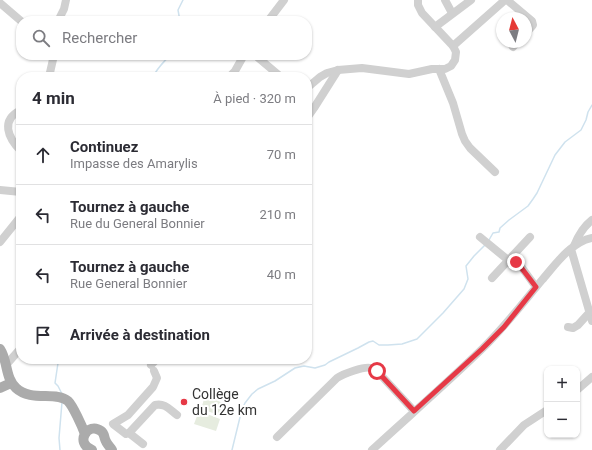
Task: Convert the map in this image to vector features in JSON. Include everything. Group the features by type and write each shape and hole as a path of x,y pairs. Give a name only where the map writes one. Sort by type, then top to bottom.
{"main road":[{"path":"0,349 6,365 10,383 24,394 63,398 69,402 76,416 87,432"},
{"path":"0,388 10,383"},
{"path":"105,439 103,446 93,450 84,444 83,441 87,432 94,429 101,431 112,450"}],"street":[{"path":"60,16 66,0"},
{"path":"272,16 284,0"},
{"path":"312,84 327,73 338,70 362,68 409,74 432,69 445,69 452,66 455,60 456,52 453,46 422,13 418,5 418,0"},
{"path":"445,0 452,13"},
{"path":"435,27 471,0"},
{"path":"453,46 506,0 521,12"},
{"path":"0,3 16,17"},
{"path":"50,72 53,60"},
{"path":"233,72 241,60"},
{"path":"261,60 275,72"},
{"path":"439,69 453,103 465,141 470,148 495,172"},
{"path":"312,111 338,70"},
{"path":"16,112 11,117 8,124 8,132 16,146"},
{"path":"0,190 16,192"},
{"path":"592,220 577,237 572,247 592,321"},
{"path":"0,242 16,222"},
{"path":"492,278 530,237"},
{"path":"372,450 504,327 557,262 572,247 592,238"},
{"path":"485,240 508,260 516,262 536,287"},
{"path":"568,327 572,328 578,325 589,313"},
{"path":"6,365 16,354"},
{"path":"143,444 129,433 124,433 113,424 128,415 153,387 157,378 154,365"},
{"path":"277,437 337,378 346,373 367,368 373,368 377,371 414,411"},
{"path":"580,388 592,378"},
{"path":"129,433 155,405 164,404 177,415"},
{"path":"500,450 524,425 544,412"}],"shaded area":[{"path":"205,396 226,404 222,416 201,409"},
{"path":"199,411 220,419 216,431 194,424"}],"waterway":[{"path":"179,16 178,10 183,0"},
{"path":"156,72 166,60"},
{"path":"489,240 493,233 499,232 500,228 528,206 537,193 555,155 565,142 581,130 592,105"},
{"path":"232,450 242,409 252,394 258,389 275,381 295,368 304,366 315,368 325,365 369,342 373,341 379,345 388,345 402,344 417,339 464,289 468,279 466,266 485,245"},
{"path":"58,364 55,383 62,394"},
{"path":"60,450 59,438 62,402"}],"place":[{"name":"Collège du 12e km","path":"184,402"}],"route":[{"path":"377,371 414,411 504,327 536,287 516,262"}]}
